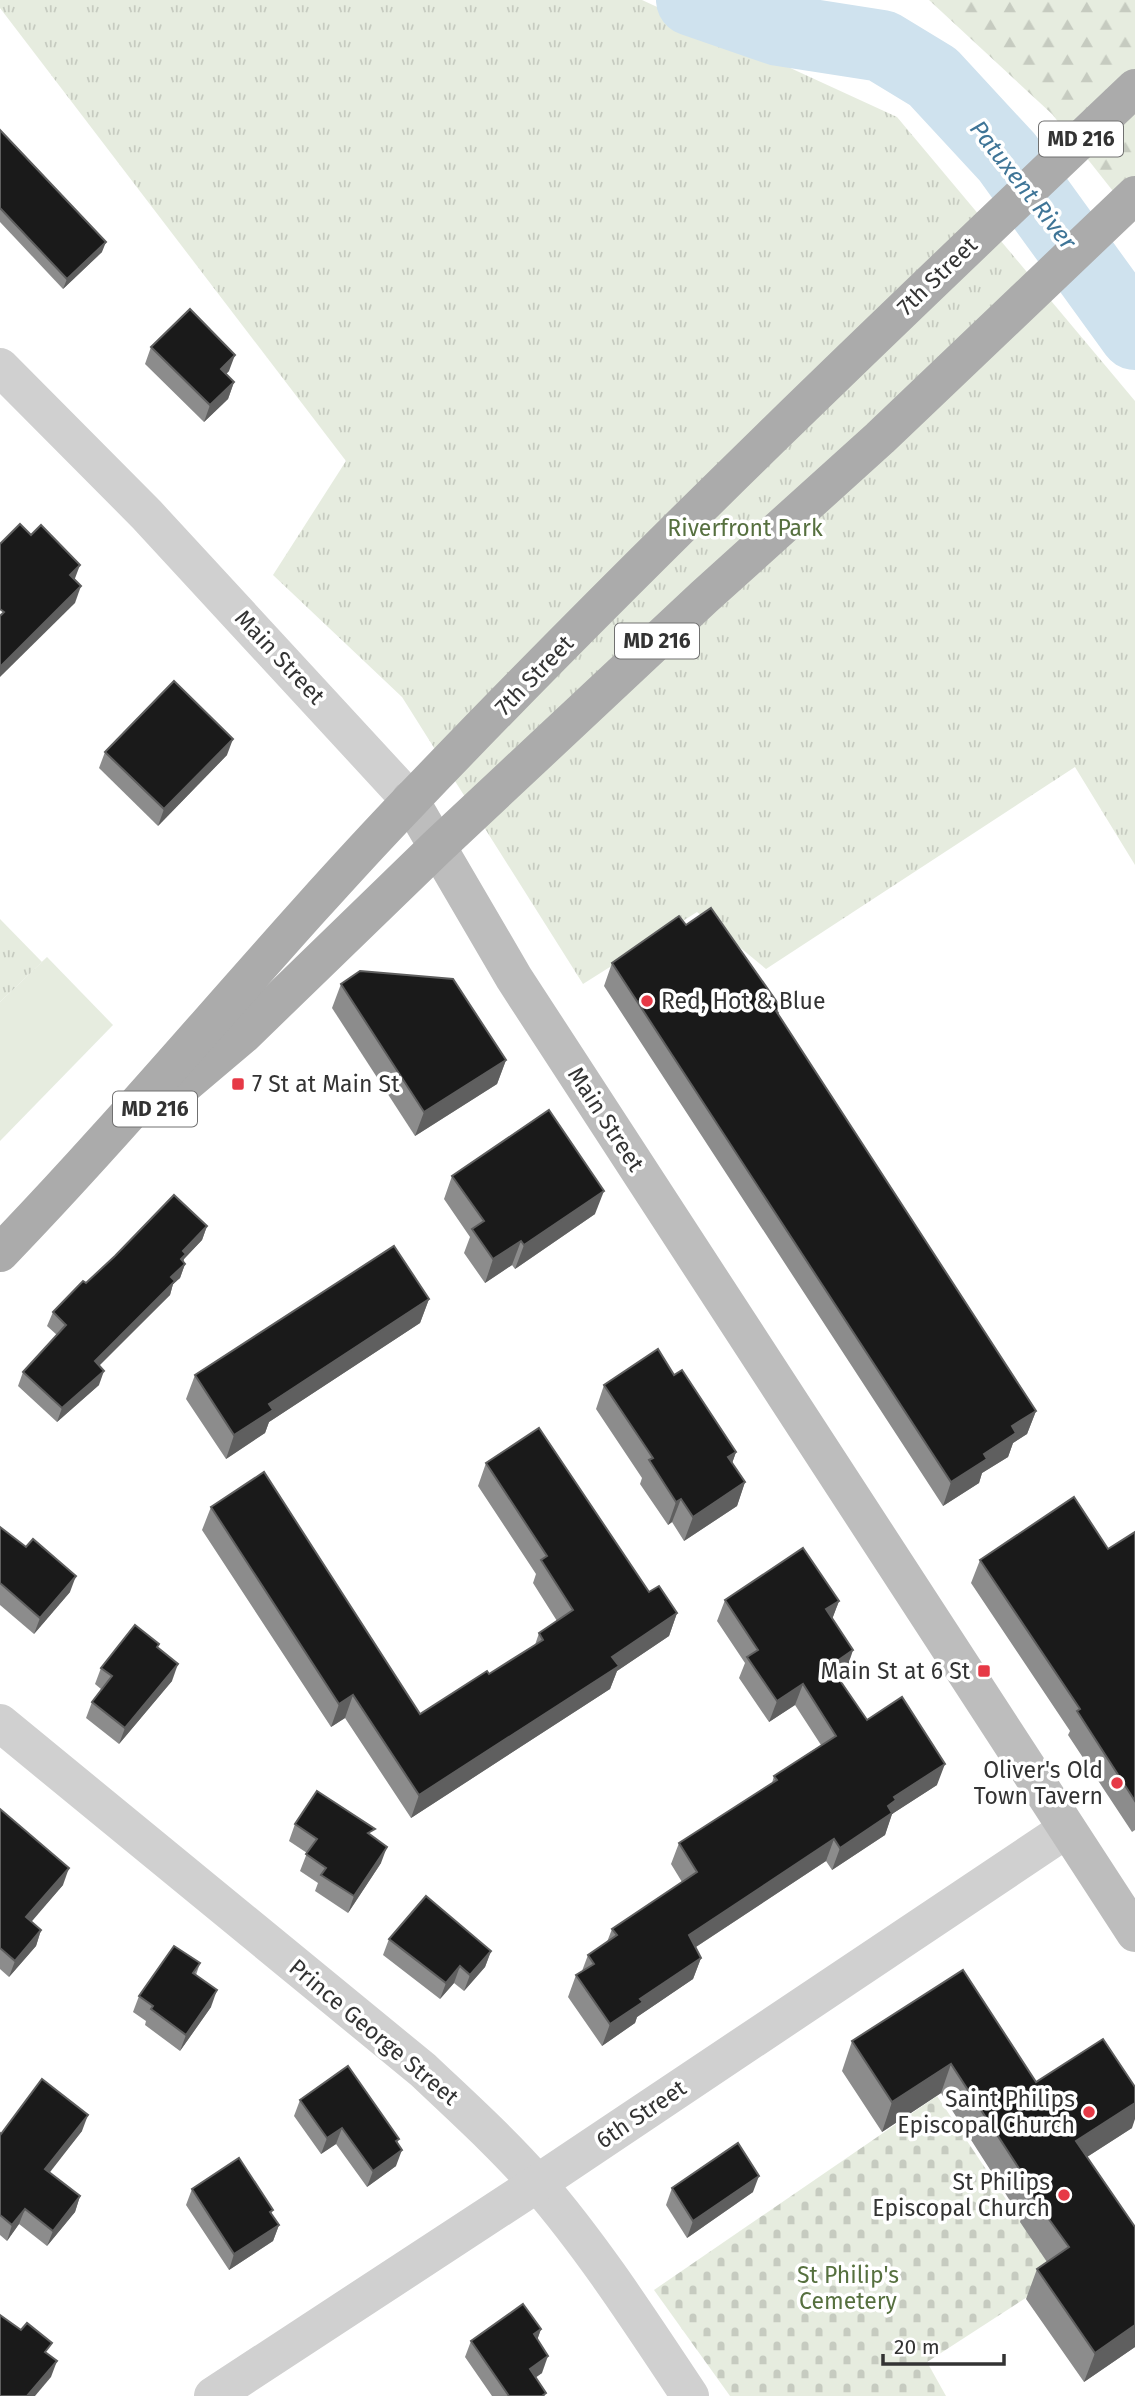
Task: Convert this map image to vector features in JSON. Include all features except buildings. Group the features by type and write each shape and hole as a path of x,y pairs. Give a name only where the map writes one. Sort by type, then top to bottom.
{"main road":[{"name":"7th Street","path":"0,1252 67,1183 410,800 728,477 1135,88"},
{"name":"7th Street","path":"67,1183 243,1035 437,847 704,597 880,438 1135,195"}],"street":[{"name":"Main Street","path":"0,367 147,515 410,800 514,978 1135,1933"},
{"name":"Prince George Street","path":"0,1723 423,2070 538,2183 607,2275 690,2396"},
{"name":"6th Street","path":"213,2396 538,2183 1067,1829"}],"green space":[{"name":"Riverfront Park","path":"0,0 642,0 897,117 1135,401 1135,865 1075,767 766,969 697,912 583,984 402,697 273,575 346,461 0,8"},
{"path":"929,0 1135,0 1135,219 1052,114"},
{"path":"0,919 42,962 0,1002"},
{"path":"47,957 113,1025 0,1141 0,1002"},
{"name":"St Philip's Cemetery","path":"937,2096 1058,2277 927,2362 946,2396 730,2396 654,2290"}],"waterway":[{"name":"Patuxent River","path":"692,0 779,30 882,46 933,77 1007,157 1135,334"}],"place":[{"name":"Red, Hot & Blue","path":"647,1001"},
{"name":"7 St at Main St","path":"238,1084"},
{"name":"Main St at 6 St","path":"984,1671"},
{"name":"Oliver's Old Town Tavern","path":"1117,1783"},
{"name":"Saint Philips Episcopal Church","path":"1089,2112"},
{"name":"St Philips Episcopal Church","path":"1064,2195"}]}
